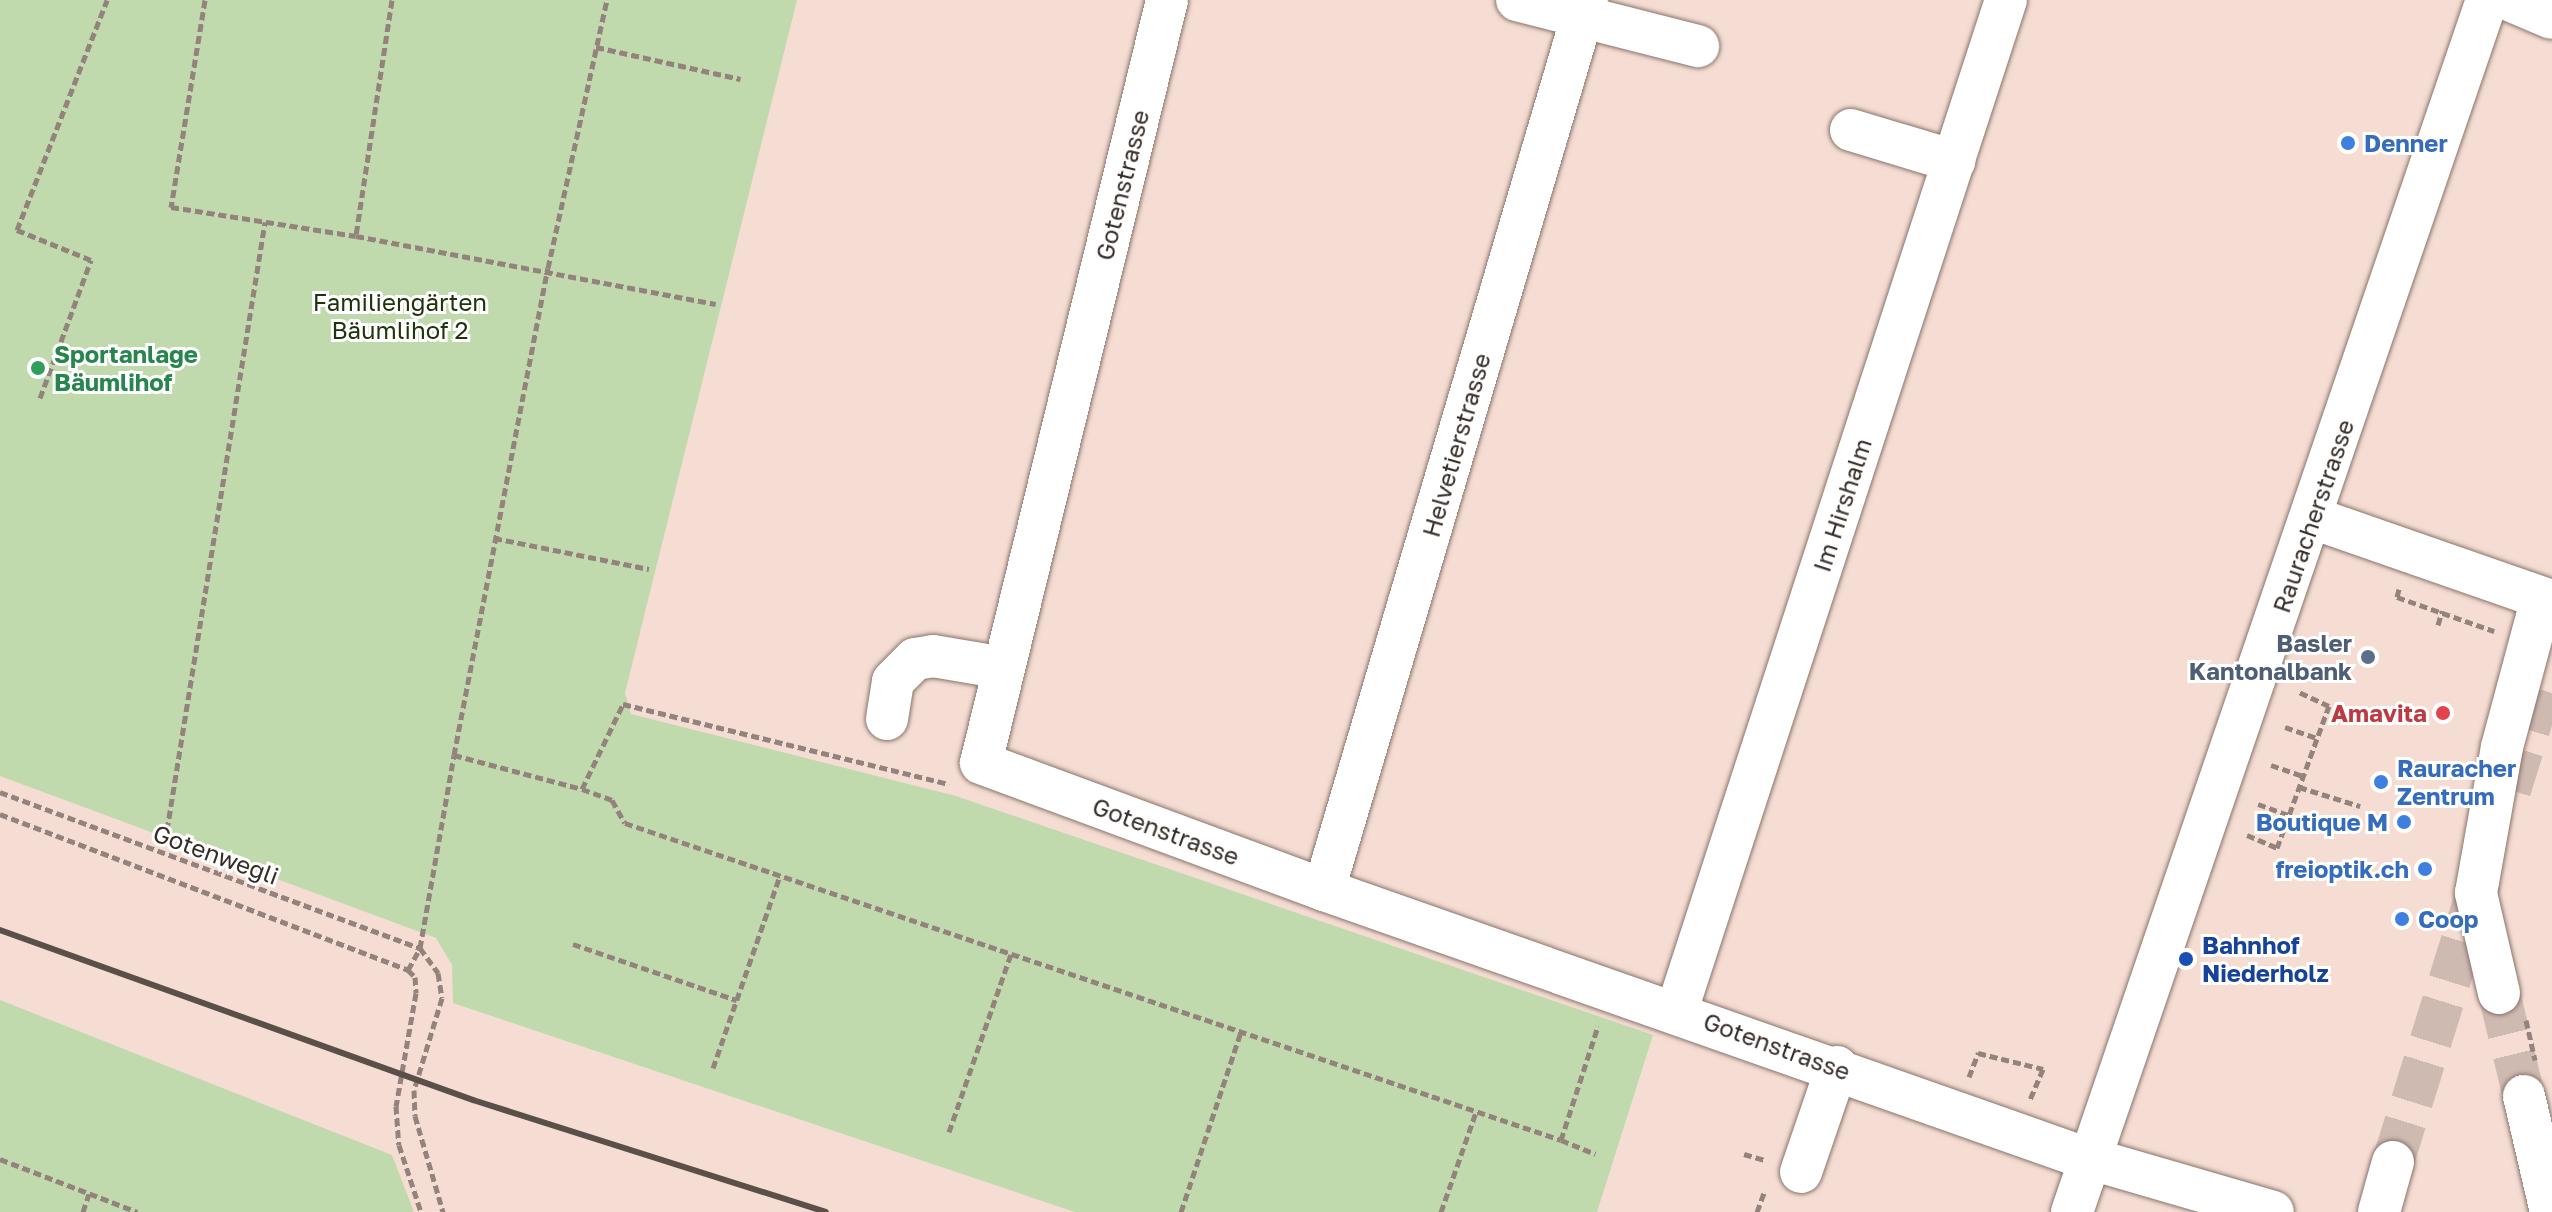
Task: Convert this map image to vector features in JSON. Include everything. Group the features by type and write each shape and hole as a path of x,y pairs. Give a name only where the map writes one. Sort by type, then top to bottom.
{"main road":[{"path":"2512,0 2552,17"}],"street":[{"name":"Gotenstrasse","path":"1167,0 981,763 1324,890 1677,1010 2091,1160 2273,1212"},
{"path":"1517,0 1584,8 1698,46"},
{"name":"Im Hirshalm","path":"1677,1010 2006,0"},
{"name":"Rauracherstrasse","path":"2072,1212 2313,518 2487,0"},
{"name":"Helvetierstrasse","path":"1324,890 1584,8"},
{"path":"1851,130 1954,161"},
{"path":"2313,518 2547,599 2502,747 2476,893 2499,993"},
{"path":"887,719 893,681 915,659 933,656 1004,668"},
{"path":"1801,1172 1837,1067"},
{"path":"2524,1096 2551,1212"},
{"path":"2379,1212 2393,1162"}],"path":[{"path":"40,398 91,260 17,230 107,0"},
{"path":"205,0 171,207 548,268 716,304"},
{"path":"356,236 392,0"},
{"path":"408,970 420,948 494,538 548,268 607,0"},
{"path":"596,47 740,79"},
{"path":"167,830 265,222"},
{"path":"494,538 649,569"},
{"path":"2438,625 2445,601"},
{"path":"2247,835 2277,848 2329,706 2297,691"},
{"path":"582,789 623,704 964,787 981,763"},
{"path":"2285,727 2317,738"},
{"path":"454,755 582,789 612,800 625,823 1595,1154"},
{"path":"2271,765 2303,776"},
{"path":"2299,787 2360,806"},
{"name":"Gotenwegli","path":"0,792 420,948"},
{"path":"2258,804 2289,815"},
{"path":"0,814 408,970 415,977 416,993 396,1106 399,1145 421,1212"},
{"path":"713,1068 780,876"},
{"path":"573,944 737,1000"},
{"path":"420,948 438,973 442,998 414,1090 415,1116 443,1212"},
{"path":"949,1132 1011,954"},
{"path":"1561,1140 1610,987"},
{"path":"1181,1212 1241,1032"},
{"path":"1957,1111 1978,1053 2043,1069"},
{"path":"1441,1212 1476,1112"},
{"path":"0,1159 137,1212"},
{"path":"83,1212 89,1194"}],"green space":[{"name":"Familiengärten Bäumlihof 2","path":"0,0 797,0 625,693 631,714 956,796 1653,1035 1597,1212 1075,1212 453,1003 452,965 436,938 0,776"},
{"path":"0,1000 392,1155 414,1212 0,1212"}],"tunnel":[{"path":"2510,790 2547,671"},
{"path":"2393,1162 2481,880"},
{"path":"2499,993 2524,1096"}],"railway":[{"path":"0,930 473,1100 826,1212"}],"place":[{"name":"Denner","path":"2348,143"},
{"name":"Sportanlage Bäumlihof","path":"38,368"},
{"name":"Basler Kantonalbank","path":"2368,657"},
{"name":"Amavita","path":"2443,713"},
{"name":"Rauracher Zentrum","path":"2381,782"},
{"name":"Boutique M","path":"2404,822"},
{"name":"freioptik.ch","path":"2425,869"},
{"name":"Coop","path":"2402,919"},
{"name":"Bahnhof Niederholz","path":"2186,959"}]}
